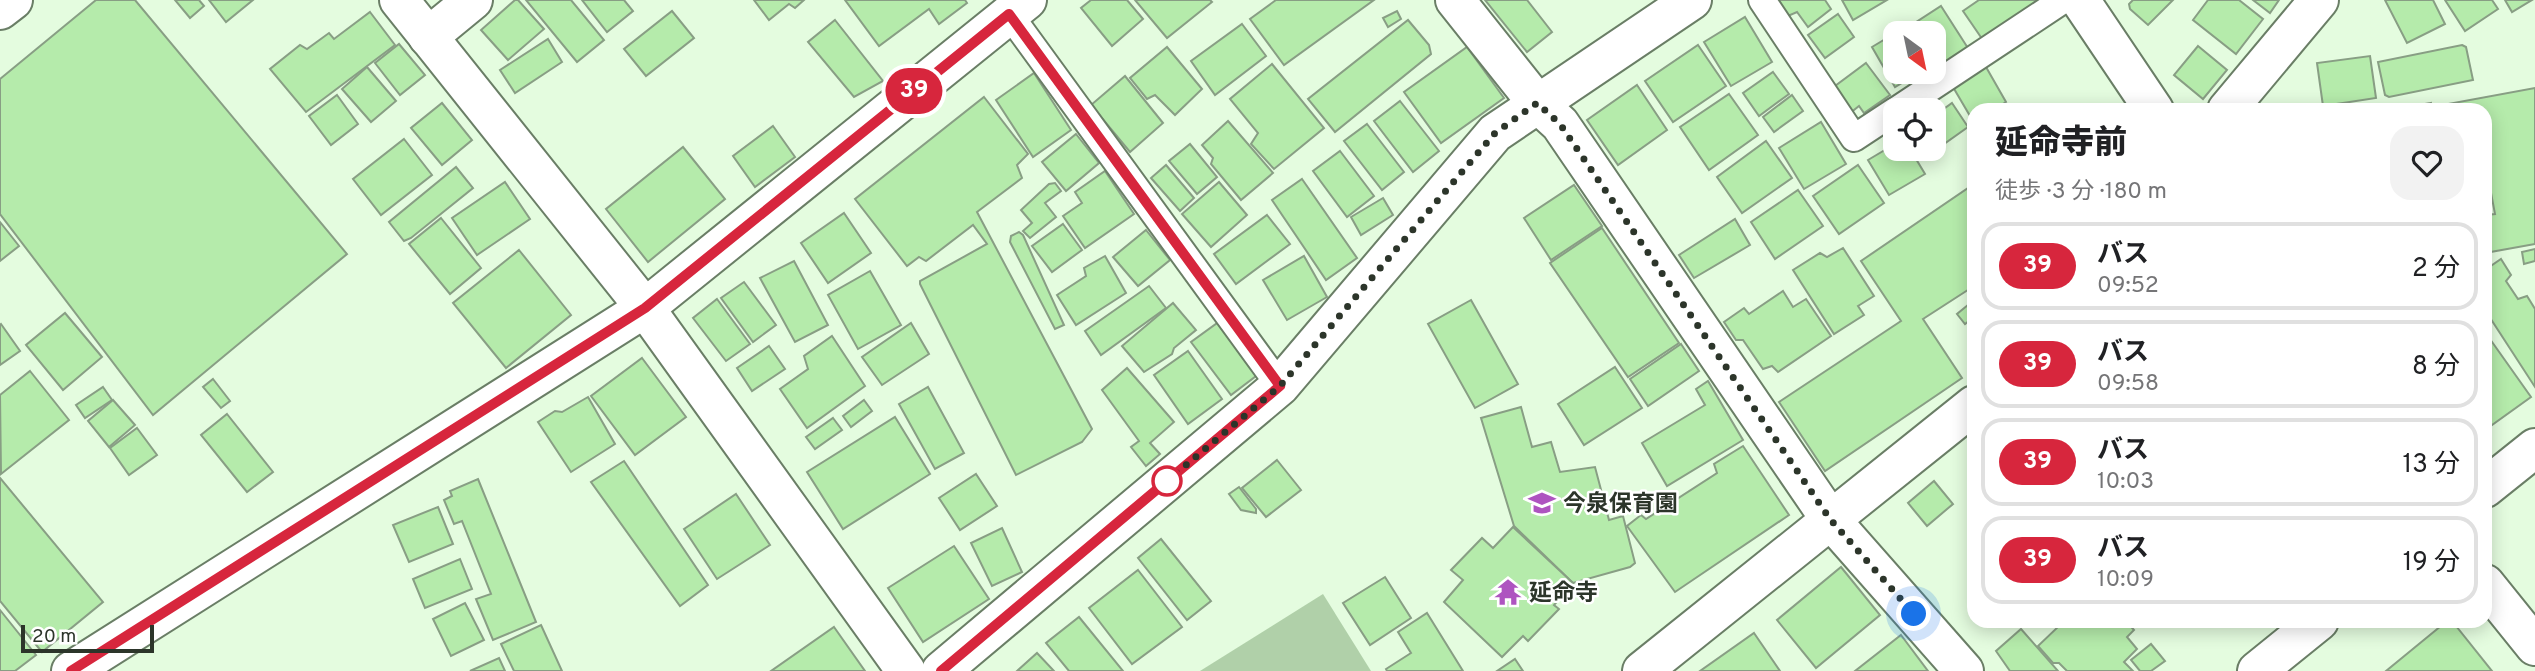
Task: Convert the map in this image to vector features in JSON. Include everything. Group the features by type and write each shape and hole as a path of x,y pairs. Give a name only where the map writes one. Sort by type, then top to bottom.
{"street":[{"path":"0,10 13,0"},
{"path":"399,0 645,308 906,671"},
{"path":"428,37 473,0"},
{"path":"1455,0 1537,103 1560,124 1830,519 1964,671"},
{"path":"941,671 1280,386 1495,133 1692,0"},
{"path":"2080,0 2149,103"},
{"path":"2233,103 2319,0"},
{"path":"71,671 645,308 1020,4"},
{"path":"1642,671 1967,411"},
{"path":"2492,482 2535,448"},
{"path":"2492,593 2535,646"},
{"path":"2257,671 2310,628"}],"lane":[{"path":"1762,0 1854,138 1883,119"},
{"path":"1916,98 2063,0"},
{"path":"1020,4 1280,386"}],"green space":[{"path":"1323,594 1371,671 1200,671"}],"building":[{"path":"96,0 135,0 347,254 153,415 0,214 0,79"},
{"path":"175,0 199,0 204,6 190,18"},
{"path":"209,0 253,0 226,22"},
{"path":"518,0 544,29 508,60 481,30"},
{"path":"526,0 571,0 604,40 577,62"},
{"path":"582,0 624,0 633,11 607,32"},
{"path":"754,0 804,0 795,8 789,4 769,20"},
{"path":"845,0 965,0 967,3 939,24 929,9 879,46"},
{"path":"1091,0 1127,0 1143,19 1112,46 1081,8"},
{"path":"1135,0 1210,0 1212,2 1167,38"},
{"path":"1276,0 1374,0 1284,65 1250,19"},
{"path":"1485,0 1527,0 1552,32 1527,52"},
{"path":"1773,0 1825,0 1831,9 1808,27 1797,12 1781,19"},
{"path":"1842,0 1887,0 1853,20"},
{"path":"1979,0 2040,0 1987,46 1963,11"},
{"path":"2133,0 2173,0 2148,25 2130,9 2129,4"},
{"path":"2208,0 2239,0 2263,19 2236,54 2193,20"},
{"path":"2253,0 2279,0 2270,13"},
{"path":"2385,0 2433,0 2445,24 2407,43"},
{"path":"2445,0 2492,0 2498,9 2465,31"},
{"path":"2505,0 2532,0 2512,12"},
{"path":"1941,6 1973,56 1946,67 1946,21 1918,21"},
{"path":"672,11 694,38 646,76 624,49"},
{"path":"1397,11 1401,19 1388,27 1383,18"},
{"path":"370,12 395,45 306,112 270,69 300,45 307,49 329,33 334,39"},
{"path":"1838,14 1854,37 1825,58 1808,35"},
{"path":"1745,17 1772,62 1731,86 1704,42"},
{"path":"835,20 883,81 854,97 808,42"},
{"path":"1408,20 1429,45 1431,54 1335,132 1308,99"},
{"path":"1242,24 1266,56 1215,95 1191,61"},
{"path":"548,39 562,62 515,93 500,70"},
{"path":"1883,40 1883,66 1872,47"},
{"path":"399,44 425,75 400,95 375,63"},
{"path":"1698,45 1726,86 1673,122 1645,81"},
{"path":"2462,45 2466,47 2473,80 2389,97 2385,95 2378,62"},
{"path":"2198,46 2227,70 2203,99 2174,75"},
{"path":"1167,47 1202,89 1175,115 1155,95 1147,99 1130,78"},
{"path":"1467,47 1504,98 1441,143 1404,92"},
{"path":"2370,56 2376,98 2323,103 2317,63"},
{"path":"1866,63 1890,95 1864,113 1859,106 1849,114 1831,89"},
{"path":"1272,64 1324,128 1274,169 1251,144 1258,133 1230,99"},
{"path":"367,67 396,101 371,122 342,89"},
{"path":"1986,67 2006,102 1967,103 1967,111 1953,87"},
{"path":"1773,72 1789,94 1759,116 1743,93"},
{"path":"1034,73 1071,130 1033,157 996,100"},
{"path":"1125,76 1163,123 1130,152 1091,105"},
{"path":"1637,85 1667,130 1618,165 1587,120"},
{"path":"2535,88 2535,244 2492,252 2492,214 2495,214 2492,198 2492,103 2453,103"},
{"path":"1729,94 1758,135 1709,170 1680,127"},
{"path":"337,95 358,124 331,145 309,116"},
{"path":"1792,95 1803,111 1774,132 1763,117"},
{"path":"984,97 1028,154 1017,165 1022,178 977,212 1092,429 1082,442 1016,475 920,284 920,281 987,244 973,225 926,261 919,257 907,266 855,199"},
{"path":"1400,101 1439,151 1413,172 1374,121"},
{"path":"442,103 472,140 442,165 411,128"},
{"path":"1952,103 1967,128 1946,143 1946,107"},
{"path":"1228,121 1273,173 1241,200 1211,164 1213,158 1202,145"},
{"path":"1821,122 1846,164 1804,189 1779,148"},
{"path":"1367,124 1404,172 1382,190 1344,141"},
{"path":"773,126 795,157 755,187 733,156"},
{"path":"1076,134 1099,163 1066,191 1042,162"},
{"path":"404,139 432,175 381,215 353,179"},
{"path":"1766,141 1792,178 1742,213 1717,177"},
{"path":"1190,144 1217,177 1197,194 1169,161"},
{"path":"683,147 725,199 648,262 606,209"},
{"path":"1340,151 1374,196 1347,217 1313,171"},
{"path":"1883,151 1883,161 1917,161 1925,174 1889,195 1868,160"},
{"path":"1166,165 1194,198 1180,211 1151,178"},
{"path":"1858,165 1884,203 1839,234 1813,196"},
{"path":"456,167 473,188 404,241 389,222"},
{"path":"1105,171 1134,214 1085,248 1063,216 1082,203 1075,192"},
{"path":"1302,179 1357,258 1326,280 1272,200"},
{"path":"505,182 530,219 477,255 452,218"},
{"path":"1219,182 1247,215 1211,247 1182,214"},
{"path":"1055,183 1061,191 1045,203 1056,217 1030,238 1023,231 1032,223 1021,210 1049,184"},
{"path":"1574,185 1602,226 1551,260 1524,218"},
{"path":"1967,189 1967,291 1923,319 1962,378 1825,471 1779,402 1901,321 1861,261"},
{"path":"1798,190 1823,226 1775,259 1751,222"},
{"path":"1383,198 1393,215 1361,235 1351,217"},
{"path":"844,213 871,253 828,283 801,243"},
{"path":"1267,215 1290,244 1236,284 1214,254"},
{"path":"441,218 481,268 450,294 409,244"},
{"path":"1735,219 1750,245 1694,278 1679,255"},
{"path":"0,222 19,246 0,261"},
{"path":"1063,224 1082,250 1052,272 1032,246"},
{"path":"1602,228 1679,343 1628,377 1550,263"},
{"path":"1146,230 1170,260 1138,286 1113,257"},
{"path":"1019,232 1023,235 1064,325 1055,329 1010,242 1011,236"},
{"path":"1843,248 1874,296 1858,306 1864,315 1834,334 1793,270 1820,253 1827,257"},
{"path":"2535,249 2535,261 2524,264 2522,252"},
{"path":"519,250 571,315 506,368 453,303"},
{"path":"1105,256 1126,293 1076,325 1057,295 1086,276 1084,268"},
{"path":"1304,256 1327,297 1287,320 1263,280"},
{"path":"2501,259 2511,275 2506,281 2518,299 2527,296 2535,309 2535,387 2492,321 2492,265"},
{"path":"794,261 828,325 795,342 760,278"},
{"path":"870,271 901,325 858,349 828,295"},
{"path":"744,282 776,325 753,342 721,298"},
{"path":"1149,286 1166,308 1101,355 1085,331"},
{"path":"1783,291 1793,307 1806,299 1831,336 1778,372 1772,366 1763,369 1743,340 1736,340 1724,322 1744,308 1749,314"},
{"path":"717,299 750,344 726,361 693,318"},
{"path":"1471,300 1518,384 1475,408 1428,324"},
{"path":"1173,303 1196,330 1174,348 1172,354 1144,372 1122,346"},
{"path":"1967,306 1967,322 1965,324 1957,314"},
{"path":"65,313 102,357 63,390 26,345"},
{"path":"1220,321 1260,373 1231,395 1191,342"},
{"path":"911,323 929,354 882,385 862,357"},
{"path":"0,325 20,351 0,365"},
{"path":"832,336 865,386 807,428 780,389 808,369 804,356"},
{"path":"2492,342 2531,397 2492,425"},
{"path":"1681,344 1699,371 1648,406 1630,379"},
{"path":"769,346 785,369 752,391 737,368"},
{"path":"1188,351 1222,399 1188,424 1154,375"},
{"path":"642,358 686,417 635,455 591,396"},
{"path":"1615,367 1642,408 1584,445 1558,404"},
{"path":"1127,368 1174,422 1150,443 1160,454 1146,466 1131,447 1139,441 1102,390"},
{"path":"30,371 69,420 1,474 0,395"},
{"path":"213,379 230,401 221,408 203,387"},
{"path":"1708,381 1743,440 1667,486 1642,443 1705,405 1696,389"},
{"path":"103,387 112,400 85,418 76,405"},
{"path":"928,387 964,453 935,469 899,404"},
{"path":"588,397 615,444 571,472 538,422 555,411 562,412"},
{"path":"113,400 135,425 109,447 88,421"},
{"path":"864,400 872,411 851,427 843,416"},
{"path":"1521,407 1532,447 1551,442 1560,472 1595,467 1609,520 1623,516 1635,563 1630,567 1573,583 1514,526 1481,418"},
{"path":"227,414 273,472 247,492 201,435"},
{"path":"895,417 930,474 843,529 807,472"},
{"path":"833,418 842,430 815,449 806,437"},
{"path":"137,428 157,455 129,475 110,448"},
{"path":"1743,446 1789,515 1675,592 1627,526 1641,515 1646,519 1717,473 1714,464"},
{"path":"1277,460 1301,490 1266,517 1242,488"},
{"path":"624,461 708,585 680,606 591,482"},
{"path":"976,474 997,506 960,530 939,498"},
{"path":"0,478 103,602 42,652 0,601"},
{"path":"478,479 536,622 493,640 476,599 491,594 462,521 454,524 444,500 452,496 450,491"},
{"path":"1934,481 1953,504 1927,526 1908,503"},
{"path":"1239,487 1256,509 1256,513 1241,510 1229,494"},
{"path":"736,494 770,545 717,579 684,529"},
{"path":"438,507 453,544 409,562 393,525"},
{"name":"延命寺","path":"1513,527 1573,583 1554,605 1559,609 1528,641 1523,636 1502,657 1444,602 1463,580 1451,570 1482,538 1493,548"},
{"path":"1002,528 1022,572 992,586 971,543"},
{"path":"1161,539 1211,601 1187,620 1138,558"},
{"path":"954,546 989,599 923,642 888,588"},
{"path":"460,559 472,589 425,608 413,579"},
{"path":"1841,567 1880,615 1816,668 1777,620"},
{"path":"1138,570 1182,627 1132,664 1089,608"},
{"path":"1385,577 1411,618 1370,645 1343,603"},
{"path":"465,603 484,640 451,656 433,619"},
{"path":"0,610 36,655 15,671 0,671"},
{"path":"1427,613 1463,671 1387,671 1386,669 1411,653 1398,632"},
{"path":"1079,617 1123,671 1069,671 1046,643"},
{"path":"541,625 562,671 514,671 501,644"},
{"path":"834,627 865,671 771,671"},
{"path":"2057,628 2132,628 2134,630 2127,637 2137,649 2124,662 2133,671 2067,671 2059,663 2053,663 2038,646"},
{"path":"2438,628 2458,628 2492,671 2386,671"},
{"path":"2021,629 2058,671 2010,671 1996,651"},
{"path":"1754,633 1780,671 1700,671"},
{"path":"1901,635 1928,671 1855,671"},
{"path":"2151,644 2165,661 2151,671 2140,671 2131,660"},
{"path":"1037,653 1054,671 1017,671"},
{"path":"499,658 505,671 470,671"},
{"path":"1515,659 1523,671 1497,671"}],"bus line":[{"name":"39","path":"71,671 645,308 1009,14 1280,386 941,671"}],"place":[{"name":"今泉保育園","path":"1542,503"},
{"name":"延命寺","path":"1508,592"}],"route":[{"path":"1167,481 1280,386 1495,133 1537,103 1560,124 1830,519 1914,614"}]}
